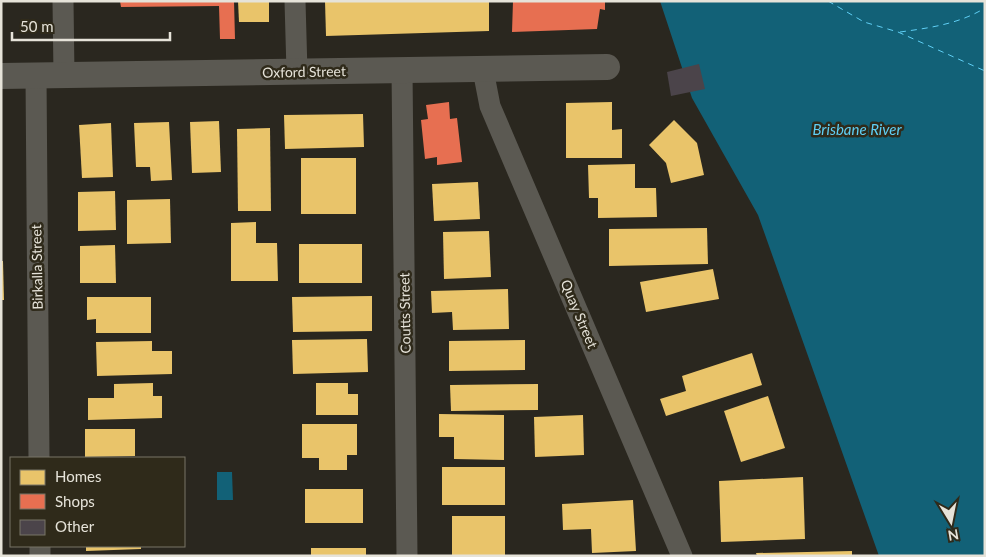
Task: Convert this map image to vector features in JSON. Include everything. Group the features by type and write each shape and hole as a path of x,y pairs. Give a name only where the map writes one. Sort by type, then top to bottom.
{"street":[{"path":"63,1 64,75"},
{"path":"295,1 297,72"},
{"name":"Oxford Street","path":"1,76 607,67"},
{"name":"Coutts Street","path":"402,70 407,556"},
{"name":"Quay Street","path":"484,70 490,106 682,556"},
{"name":"Birkalla Street","path":"36,76 39,457"}],"water":[{"name":"Brisbane River","path":"660,1 985,1 985,556 879,556 758,215 692,98"},
{"path":"217,472 232,472 233,500 217,500"}],"building: Homes":[{"path":"238,1 269,1 269,22 239,22"},
{"path":"325,1 489,1 489,31 326,36"},
{"path":"612,102 612,130 622,129 622,158 566,158 566,103"},
{"path":"363,114 364,147 285,149 284,115"},
{"path":"674,120 697,143 704,175 671,183 666,163 649,145"},
{"path":"219,121 221,172 192,173 190,122"},
{"path":"169,122 172,180 151,181 150,167 136,167 134,123"},
{"path":"111,123 113,177 82,178 79,125"},
{"path":"270,128 271,211 238,211 237,129"},
{"path":"301,158 356,158 356,214 301,214"},
{"path":"635,164 635,188 656,188 657,217 598,218 598,198 589,198 588,165"},
{"path":"478,182 480,219 434,221 432,184"},
{"path":"115,191 116,230 78,231 78,192"},
{"path":"170,199 171,243 127,244 127,200"},
{"path":"256,222 256,243 277,243 278,281 231,281 231,223"},
{"path":"707,228 708,264 609,266 609,229"},
{"path":"489,231 491,277 444,279 443,232"},
{"path":"299,244 362,244 362,283 299,283"},
{"path":"115,245 116,283 80,283 80,246"},
{"path":"1,261 3,261 4,300 1,300"},
{"path":"713,269 719,299 646,312 640,282"},
{"path":"508,289 509,329 453,330 452,312 432,313 431,291"},
{"path":"372,296 372,331 293,332 292,297"},
{"path":"87,297 151,297 151,333 96,333 96,319 87,320"},
{"path":"367,339 368,372 293,374 292,340"},
{"path":"525,340 525,370 449,371 449,341"},
{"path":"152,341 152,351 172,351 172,374 97,376 96,342"},
{"path":"752,353 762,385 666,416 660,399 686,391 682,376"},
{"path":"153,383 153,396 162,396 162,418 88,420 88,398 114,398 114,384"},
{"path":"316,383 348,383 348,394 358,394 358,415 316,415"},
{"path":"538,384 538,410 451,411 450,385"},
{"path":"768,396 785,448 741,462 724,411"},
{"path":"439,414 504,415 504,460 454,459 454,437 439,437"},
{"path":"583,415 584,455 535,457 534,417"},
{"path":"302,424 357,424 357,455 347,455 347,470 319,470 319,458 302,458"},
{"path":"85,429 135,429 135,456 85,457"},
{"path":"442,467 505,467 505,505 442,505"},
{"path":"803,477 805,539 721,542 719,481"},
{"path":"305,489 363,489 363,523 305,523"},
{"path":"633,500 636,551 592,553 591,529 563,530 562,504"},
{"path":"452,516 505,516 505,556 452,555"},
{"path":"86,547 141,547 141,549 86,551"},
{"path":"311,548 366,548 366,556 311,556"},
{"path":"852,551 852,556 757,556 756,553"}],"building: Shops":[{"path":"120,1 234,1 235,39 220,39 219,6 121,7"},
{"path":"513,1 605,1 605,10 600,9 597,29 512,32"},
{"path":"449,102 450,119 457,118 462,162 437,165 437,157 425,159 421,120 428,119 426,105"}],"building: Other":[{"path":"699,64 705,89 671,96 667,72"}],"ferry route":[{"path":"828,1 864,22 898,32 985,71"},
{"path":"900,32 954,22 985,8"}]}
